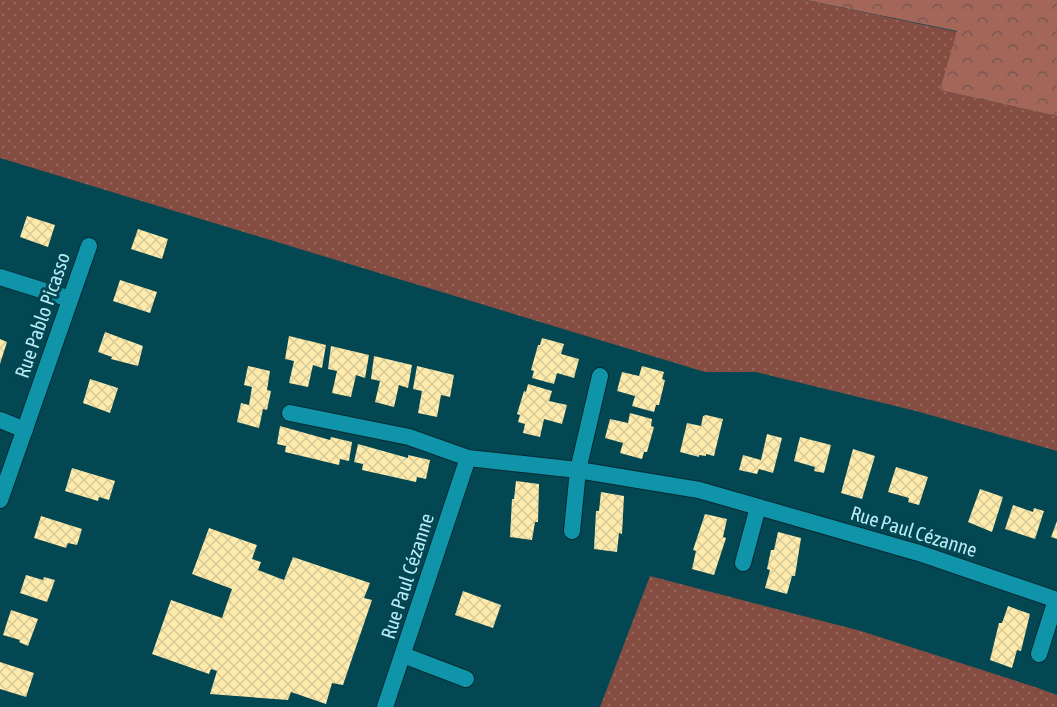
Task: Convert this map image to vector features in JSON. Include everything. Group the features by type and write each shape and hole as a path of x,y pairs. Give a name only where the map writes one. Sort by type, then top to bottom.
{"street":[{"name":"Rue Pablo Picasso","path":"0,500 89,246"},
{"path":"0,277 70,299"},
{"path":"572,531 578,470 600,376"},
{"name":"Rue Paul Cézanne","path":"290,413 410,437 468,458 578,470 699,490 919,553 1057,600 1039,654"},
{"path":"0,420 25,430"},
{"name":"Rue Paul Cézanne","path":"385,707 468,458"},
{"path":"743,563 758,507"},
{"path":"403,655 466,679"}],"shaded area":[{"path":"0,0 806,0 958,32 941,90 1057,116 1057,451 916,411 756,372 705,372 0,158"},
{"path":"650,576 861,631 1035,687 1057,695 1057,707 600,707"}],"green space":[{"path":"806,0 1057,0 1057,116 940,90 957,31"}],"building":[{"path":"27,216 55,225 48,247 20,237"},
{"path":"138,229 168,239 162,259 131,249"},
{"path":"120,280 157,292 150,313 113,301"},
{"path":"105,332 143,346 138,366 111,359 112,357 98,352"},
{"path":"289,336 326,345 322,368 313,365 308,387 289,383 294,361 285,359"},
{"path":"542,338 564,344 561,354 579,359 574,378 557,373 554,384 532,378 534,371 531,370"},
{"path":"0,339 7,342 0,364"},
{"path":"331,346 369,355 365,378 356,375 351,397 332,393 337,371 328,369"},
{"path":"374,356 412,365 408,388 399,385 394,407 375,402 380,381 371,379"},
{"path":"248,366 270,371 267,390 271,391 267,410 263,409 259,428 237,422 241,403 249,405 252,387 244,385"},
{"path":"417,366 454,375 450,397 441,395 437,417 418,413 422,391 413,389"},
{"path":"642,366 664,372 662,379 665,380 659,405 656,405 654,412 632,406 635,396 617,391 622,372 639,376"},
{"path":"90,379 118,388 110,413 83,403"},
{"path":"528,384 552,391 549,401 567,405 562,424 544,419 540,437 523,433 525,424 518,422 520,415 517,414"},
{"path":"630,413 652,419 651,426 654,427 647,452 644,452 642,459 620,453 623,443 605,438 610,419 628,423"},
{"path":"703,416 723,419 714,456 706,454 706,456 699,455 699,457 680,452 687,423 701,426"},
{"path":"280,426 330,440 331,437 352,442 349,461 340,459 339,465 285,452 286,446 277,444"},
{"path":"767,434 782,438 773,473 759,469 757,474 739,470 743,455 761,460"},
{"path":"800,437 831,445 824,473 814,471 815,467 794,461"},
{"path":"358,444 408,458 408,455 430,460 426,479 417,477 416,482 362,470 363,464 354,462"},
{"path":"853,449 875,456 862,499 841,493"},
{"path":"896,467 928,477 919,505 908,502 909,498 888,492"},
{"path":"72,468 115,481 109,500 99,497 98,501 65,491"},
{"path":"516,481 539,484 538,522 535,522 532,540 510,537 512,499 514,499"},
{"path":"980,489 1003,497 992,532 968,522"},
{"path":"601,492 624,496 622,534 619,533 617,552 594,549 596,511 599,511"},
{"path":"1013,505 1033,512 1034,508 1044,511 1035,539 1005,529"},
{"path":"705,514 727,519 723,537 726,538 714,575 692,569 696,551 693,550"},
{"path":"41,516 82,529 77,545 68,543 66,548 34,538"},
{"path":"1057,521 1057,539 1051,537"},
{"path":"209,528 257,545 252,559 261,562 258,570 284,580 293,557 370,583 364,598 372,600 343,685 332,683 326,704 291,692 288,700 210,694 217,671 211,669 209,674 152,654 171,600 222,618 232,589 192,574"},
{"path":"778,532 801,538 795,576 792,576 787,594 765,588 770,570 767,569 771,550 774,550"},
{"path":"26,575 43,580 44,577 55,580 47,602 20,593"},
{"path":"463,591 501,605 493,628 455,615"},
{"path":"1008,606 1030,614 1021,651 1017,650 1012,668 990,660 999,623 1002,623"},
{"path":"11,610 38,619 28,646 19,642 20,640 3,635"},
{"path":"0,662 34,673 26,697 0,689"}]}
